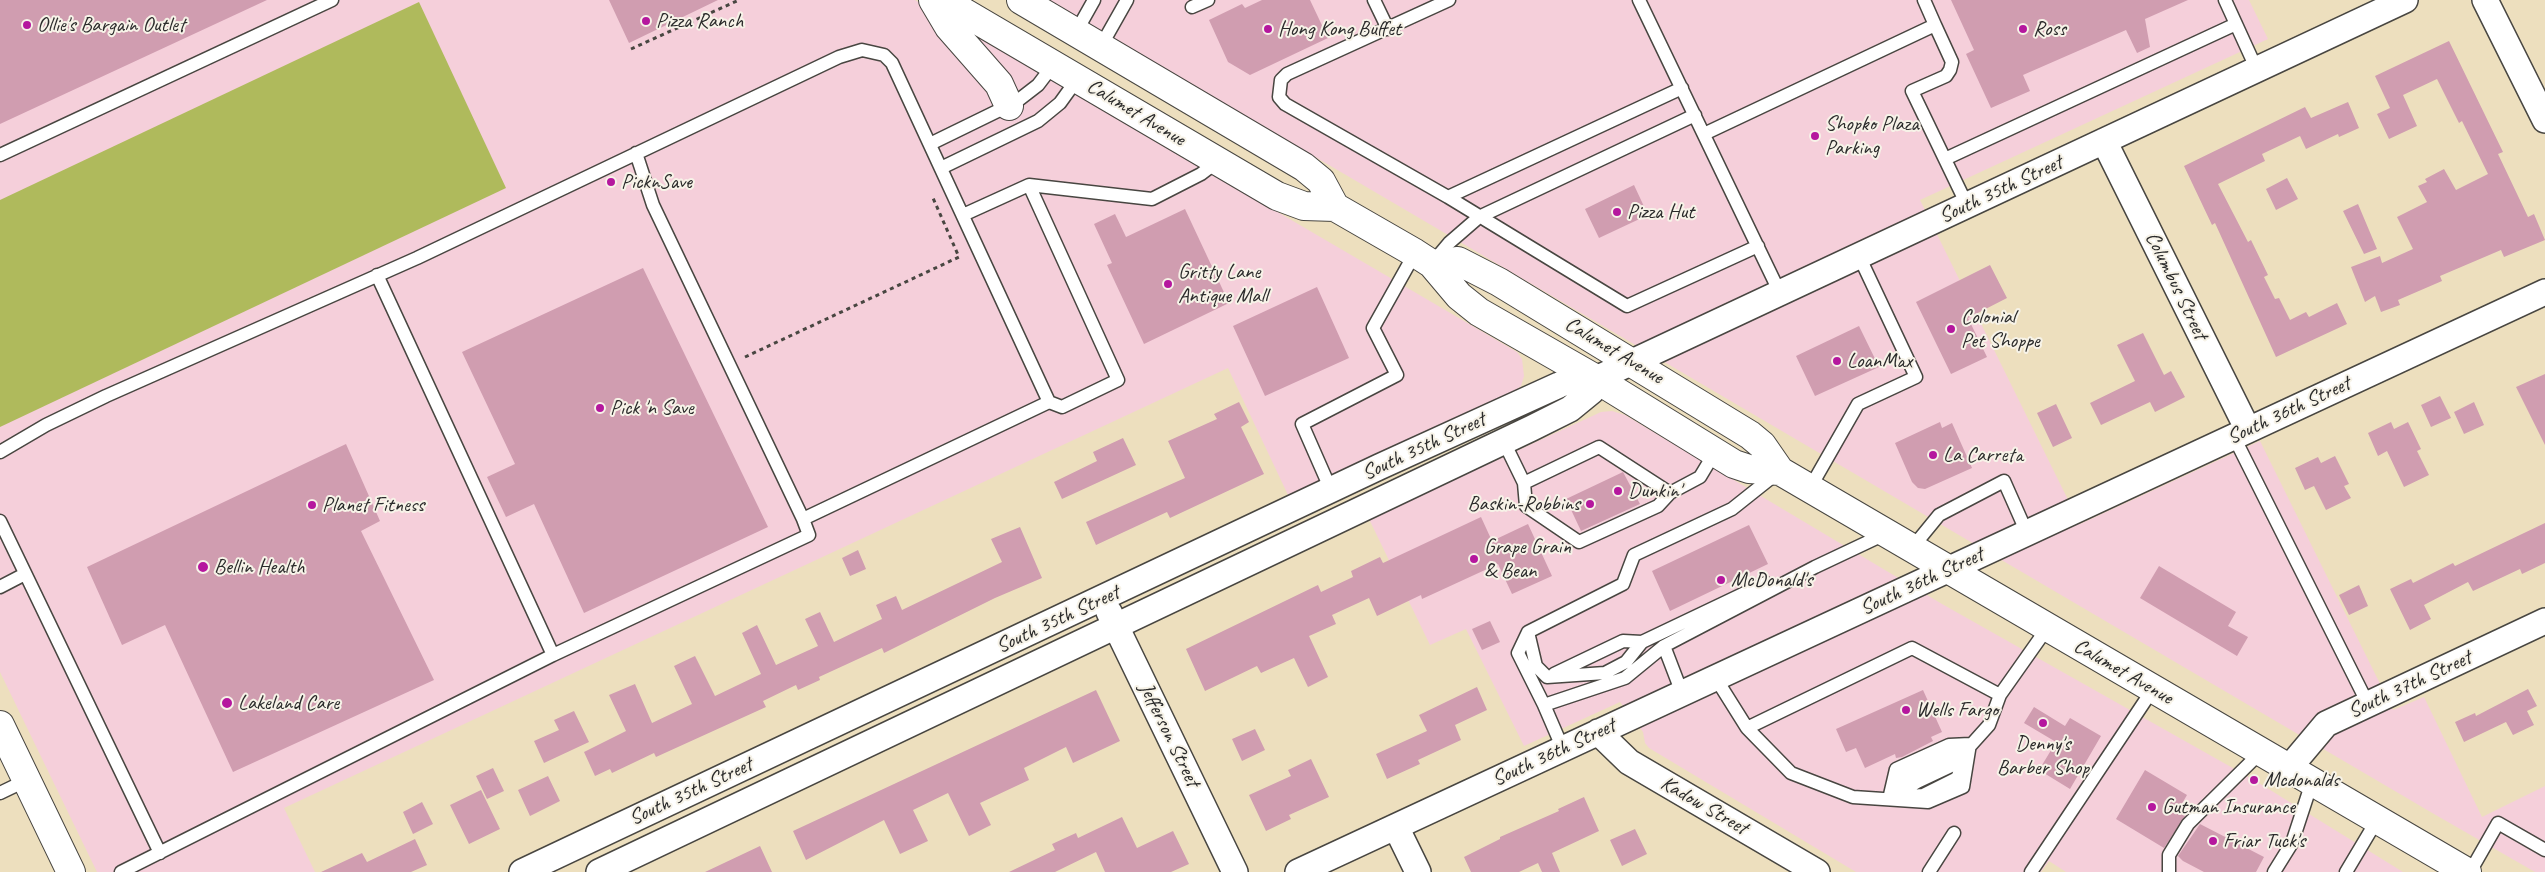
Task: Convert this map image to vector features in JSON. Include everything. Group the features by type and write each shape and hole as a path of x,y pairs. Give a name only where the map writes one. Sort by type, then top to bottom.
{"main road":[{"path":"933,0 945,22 999,84 1009,106"},
{"name":"Calumet Avenue","path":"943,0 1288,202 1304,206 1335,207 1423,258 1448,285 1472,306 1596,379 1734,464 1749,469 1780,471"},
{"name":"Calumet Avenue","path":"1034,2 1076,32 1304,167 1321,181 1335,207"},
{"path":"1054,64 1076,32"},
{"path":"1078,78 1101,46"},
{"name":"Calumet Avenue","path":"1423,258 1451,260 1472,266 1750,435 1762,445 1780,471 2468,872"},
{"path":"0,724 71,872"}],"street":[{"name":"South 35th Street","path":"522,872 1532,396 1571,380 1596,379 2405,0"},
{"path":"2485,0 2545,120"},
{"name":"Columbus Street","path":"2104,141 2241,434"},
{"name":"South 36th Street","path":"1298,872 2545,292"},
{"name":"South 35th Street","path":"598,872 1504,442 1570,409 1592,391 1596,379"},
{"name":"Jefferson Street","path":"1103,599 1235,872"},
{"name":"South 37th Street","path":"2300,775 2326,724 2545,621"},
{"name":"Kadow Street","path":"1598,732 1629,762 1817,872"},
{"path":"1396,827 1418,872"}],"lane":[{"path":"0,155 332,0"},
{"path":"1076,32 1094,0"},
{"path":"1101,46 1127,0"},
{"path":"1192,8 1208,0"},
{"path":"1374,0 1388,29"},
{"path":"1449,0 1287,74 1281,80 1279,97 1284,104 1448,197 1627,306 1758,246"},
{"path":"1640,0 1780,293"},
{"path":"1924,0 1952,62 1946,76 1912,91 1967,205"},
{"path":"2225,0 2257,70"},
{"path":"1704,134 1935,24"},
{"path":"1945,159 2236,24"},
{"path":"0,452 46,425 106,396 378,275 839,57 862,50 884,55 892,63 1049,402 1062,407 1118,380 1029,186"},
{"path":"930,144 1009,106 1038,85 1054,64"},
{"path":"941,168 1038,121 1060,103 1078,78"},
{"path":"1448,197 1682,88"},
{"path":"1331,490 1302,424 1397,376 1373,328 1423,258 1449,242 1479,217 1695,115"},
{"path":"121,872 553,655 809,535 652,204 636,154"},
{"path":"963,215 1029,186 1152,199 1201,174 1218,161"},
{"path":"1810,488 1858,404 1916,377 1860,256"},
{"path":"378,275 553,655"},
{"path":"802,518 1049,402"},
{"path":"2241,434 2368,704"},
{"path":"1504,442 1524,482 1526,506 1579,542 1658,506 1670,493 1700,477 1715,452"},
{"path":"1524,482 1599,447 1670,493"},
{"path":"1563,749 1518,653 1528,632 1623,584 1634,555 1732,509 1780,471"},
{"path":"1912,548 1939,515 2004,481 2027,533"},
{"path":"0,521 160,852"},
{"path":"1544,705 1625,678 1664,646 1815,567 1887,533"},
{"path":"1528,632 1536,666 1547,677 1606,673 1626,662 1642,642 1804,565 1815,567"},
{"path":"0,587 26,574"},
{"path":"1889,799 1917,782 1953,765 1989,725 2000,695 2048,628"},
{"path":"1547,677 1623,641 1642,642"},
{"path":"1664,646 1682,693"},
{"path":"1747,728 1912,648 2000,695"},
{"path":"1715,678 1747,728 1791,772 1853,798 1928,802 1963,787 1970,744"},
{"path":"2031,872 2153,689"},
{"path":"1889,799 1896,769 1949,745 1970,744"},
{"path":"2169,872 2169,855 2188,824 2261,752"},
{"path":"2274,872 2292,843 2300,775"},
{"path":"0,793 27,780"},
{"path":"2346,872 2377,820"},
{"path":"2468,872 2498,823 2545,850"},
{"path":"1929,872 1954,833"}],"path":[{"path":"631,49 739,0"},
{"path":"745,357 959,257 933,198 938,196"}],"shaded area":[{"path":"0,0 915,0 1517,352 1522,359 1524,376 1521,386 1516,390 1288,495 1228,368 284,808 315,872 97,872 0,672"},
{"path":"1048,0 2249,0 2268,39 1920,200 2080,524 2260,441 2393,710 2424,697 2482,817 2545,786 2545,872 2535,872 2434,814"},
{"path":"1612,411 1625,415 1942,604 2254,780 2403,872 2066,872 2049,861 2041,872 1856,872 1649,748 1645,743 1643,732 1620,702 1524,746 1466,629 1430,645 1369,519 1601,412"}],"green space":[{"path":"419,2 506,188 0,427 0,200"}],"building":[{"path":"0,0 267,0 0,124"},
{"name":"Pizza Ranch","path":"609,0 718,0 629,43"},
{"name":"Hong Kong Buffet","path":"1262,0 1310,0 1328,38 1250,75 1228,62 1209,20 1242,4 1245,8"},
{"path":"1951,0 2188,0 2145,19 2150,47 2137,53 2126,30 2023,75 2030,91 1991,108 1966,54 1974,50"},
{"path":"2449,41 2503,152 2498,154 2528,217 2534,214 2545,240 2504,257 2501,250 2440,276 2442,281 2398,300 2400,305 2381,312 2375,296 2365,302 2351,267 2380,256 2382,263 2413,249 2397,217 2427,202 2418,186 2427,182 2425,179 2444,169 2456,190 2488,174 2462,121 2459,123 2437,79 2403,95 2417,126 2389,139 2377,114 2390,108 2375,76"},
{"path":"2348,102 2359,128 2339,137 2338,134 2306,149 2300,136 2262,154 2265,161 2218,184 2248,242 2251,240 2268,275 2264,277 2275,299 2279,298 2290,320 2306,312 2309,317 2337,303 2347,324 2276,357 2215,223 2212,225 2184,166 2305,107 2311,118"},
{"path":"2287,178 2298,199 2276,210 2266,189"},
{"name":"Pizza Hut","path":"1634,185 1648,215 1599,238 1585,209"},
{"path":"2358,204 2377,249 2364,254 2343,211"},
{"name":"Gritty Lane Antique Mall","path":"1185,209 1229,303 1144,344 1107,265 1112,263 1094,224 1115,214 1126,237"},
{"name":"Colonial Pet Shoppe","path":"1990,265 2007,298 1968,318 1987,357 1951,374 1916,302"},
{"name":"Pick 'n Save","path":"643,268 768,527 584,613 534,504 506,517 487,477 515,464 462,352"},
{"path":"1317,287 1349,358 1265,396 1233,326"},
{"name":"LoanMax","path":"1859,326 1879,367 1815,396 1796,356"},
{"path":"2143,333 2164,375 2171,371 2185,397 2155,412 2150,402 2101,425 2090,403 2135,381 2117,345"},
{"path":"2545,374 2545,445 2516,387"},
{"path":"2440,396 2451,418 2431,427 2421,405"},
{"path":"1239,402 1249,422 1241,427 1264,474 1170,518 1167,512 1096,545 1086,522 1185,478 1168,441 1217,419 1214,414"},
{"path":"2474,402 2484,425 2464,434 2454,412"},
{"path":"2056,404 2072,438 2053,447 2037,413"},
{"name":"La Carreta","path":"1940,422 1942,428 1952,423 1972,468 1925,489 1918,488 1912,482 1895,443"},
{"path":"2391,422 2394,429 2408,422 2421,449 2417,451 2429,475 2404,487 2387,451 2378,456 2368,433"},
{"path":"1123,438 1136,465 1062,499 1054,482 1097,461 1093,452"},
{"path":"346,444 380,521 361,531 434,680 233,772 165,625 122,645 87,567"},
{"path":"2335,456 2349,484 2344,486 2351,498 2326,510 2314,486 2305,490 2295,468 2318,457 2321,463"},
{"path":"1623,472 1640,504 1581,531 1566,499"},
{"path":"1481,517 1492,541 1528,524 1552,576 1512,594 1498,564 1422,599 1421,595 1377,616 1369,598 1332,615 1336,624 1309,636 1328,677 1308,687 1294,658 1261,673 1257,666 1205,691 1186,649 1318,585 1321,592 1353,577 1351,571 1380,557 1383,563"},
{"path":"2545,523 2545,563 2522,574 2520,569 2473,591 2468,582 2424,605 2431,619 2410,630 2390,589 2411,579 2413,583 2453,563 2455,566"},
{"path":"1749,525 1768,564 1670,611 1652,571"},
{"path":"1020,527 1042,578 995,598 884,653 882,648 819,677 820,680 798,690 796,685 763,701 766,707 656,757 654,753 612,773 610,769 595,776 584,752 626,731 609,695 635,684 652,723 692,704 674,666 695,656 715,696 761,674 742,633 757,625 776,665 818,646 805,619 820,612 834,642 882,619 876,605 896,596 902,610 1002,562 991,539"},
{"path":"858,550 866,569 850,576 842,558"},
{"path":"2159,566 2236,612 2228,626 2248,637 2237,656 2140,598"},
{"path":"2359,585 2368,606 2349,615 2339,595"},
{"path":"1490,621 1500,642 1482,650 1472,629"},
{"path":"1477,687 1487,710 1455,725 1461,740 1418,760 1420,764 1387,779 1376,754 1427,731 1419,715"},
{"path":"2528,689 2537,706 2527,711 2534,725 2513,735 2506,722 2464,742 2455,722 2475,713 2476,716"},
{"path":"1096,690 1120,741 1073,763 1066,747 1024,768 1029,780 980,803 991,825 969,836 948,793 913,810 928,841 900,854 884,820 806,860 793,831"},
{"name":"Wells Fargo","path":"1923,690 1942,732 1931,737 1933,741 1902,757 1896,758 1895,754 1865,768 1856,748 1846,752 1836,729"},
{"path":"2034,707 2065,726 2070,718 2101,736 2070,789 2039,770 2056,742 2024,723"},
{"path":"574,711 589,742 544,763 534,741 559,730 554,720"},
{"path":"1255,729 1265,750 1242,761 1232,739"},
{"path":"1311,759 1329,797 1289,815 1291,819 1266,831 1249,795 1291,776 1288,770"},
{"path":"493,768 504,791 487,799 476,776"},
{"name":"Gutman Insurance","path":"2145,770 2187,795 2177,812 2185,816 2164,848 2116,819"},
{"path":"548,776 560,801 530,816 518,790"},
{"path":"481,790 500,829 469,844 450,805"},
{"path":"1584,797 1599,831 1552,853 1560,872 1542,872 1538,863 1519,872 1471,872 1464,857 1500,839 1500,837 1559,811 1558,809"},
{"path":"422,802 433,824 413,834 403,812"},
{"path":"1122,817 1137,848 1173,831 1189,864 1171,872 1105,872 1096,852 1055,872 1009,872 1055,850 1052,844 1076,833 1078,838"},
{"name":"Friar Tuck's","path":"2200,824 2264,857 2256,872 2204,872 2183,861 2178,856"},
{"path":"1635,829 1647,854 1622,866 1610,840"},
{"path":"415,839 427,865 411,872 321,872 362,853 367,862"},
{"path":"760,846 772,872 705,872"}],"place":[{"name":"Pizza Ranch","path":"646,21"},
{"name":"Ollie's Bargain Outlet","path":"27,25"},
{"name":"Hong Kong Buffet","path":"1268,29"},
{"name":"Ross","path":"2023,29"},
{"name":"Shopko Plaza Parking","path":"1815,136"},
{"name":"PicknSave","path":"611,182"},
{"name":"Pizza Hut","path":"1617,212"},
{"name":"Gritty Lane Antique Mall","path":"1168,284"},
{"name":"Colonial Pet Shoppe","path":"1951,329"},
{"name":"LoanMax","path":"1837,361"},
{"name":"Pick 'n Save","path":"600,408"},
{"name":"La Carreta","path":"1933,455"},
{"name":"Dunkin'","path":"1618,491"},
{"name":"Baskin-Robbins","path":"1590,504"},
{"name":"Planet Fitness","path":"312,505"},
{"name":"Grape Grain & Bean","path":"1474,559"},
{"name":"Bellin Health","path":"203,567"},
{"name":"McDonald's","path":"1721,580"},
{"name":"Lakeland Care","path":"227,703"},
{"name":"Wells Fargo","path":"1906,710"},
{"name":"Denny's Barber Shop","path":"2043,723"},
{"name":"Mcdonalds","path":"2254,780"},
{"name":"Gutman Insurance","path":"2152,807"},
{"name":"Friar Tuck's","path":"2213,841"}]}
